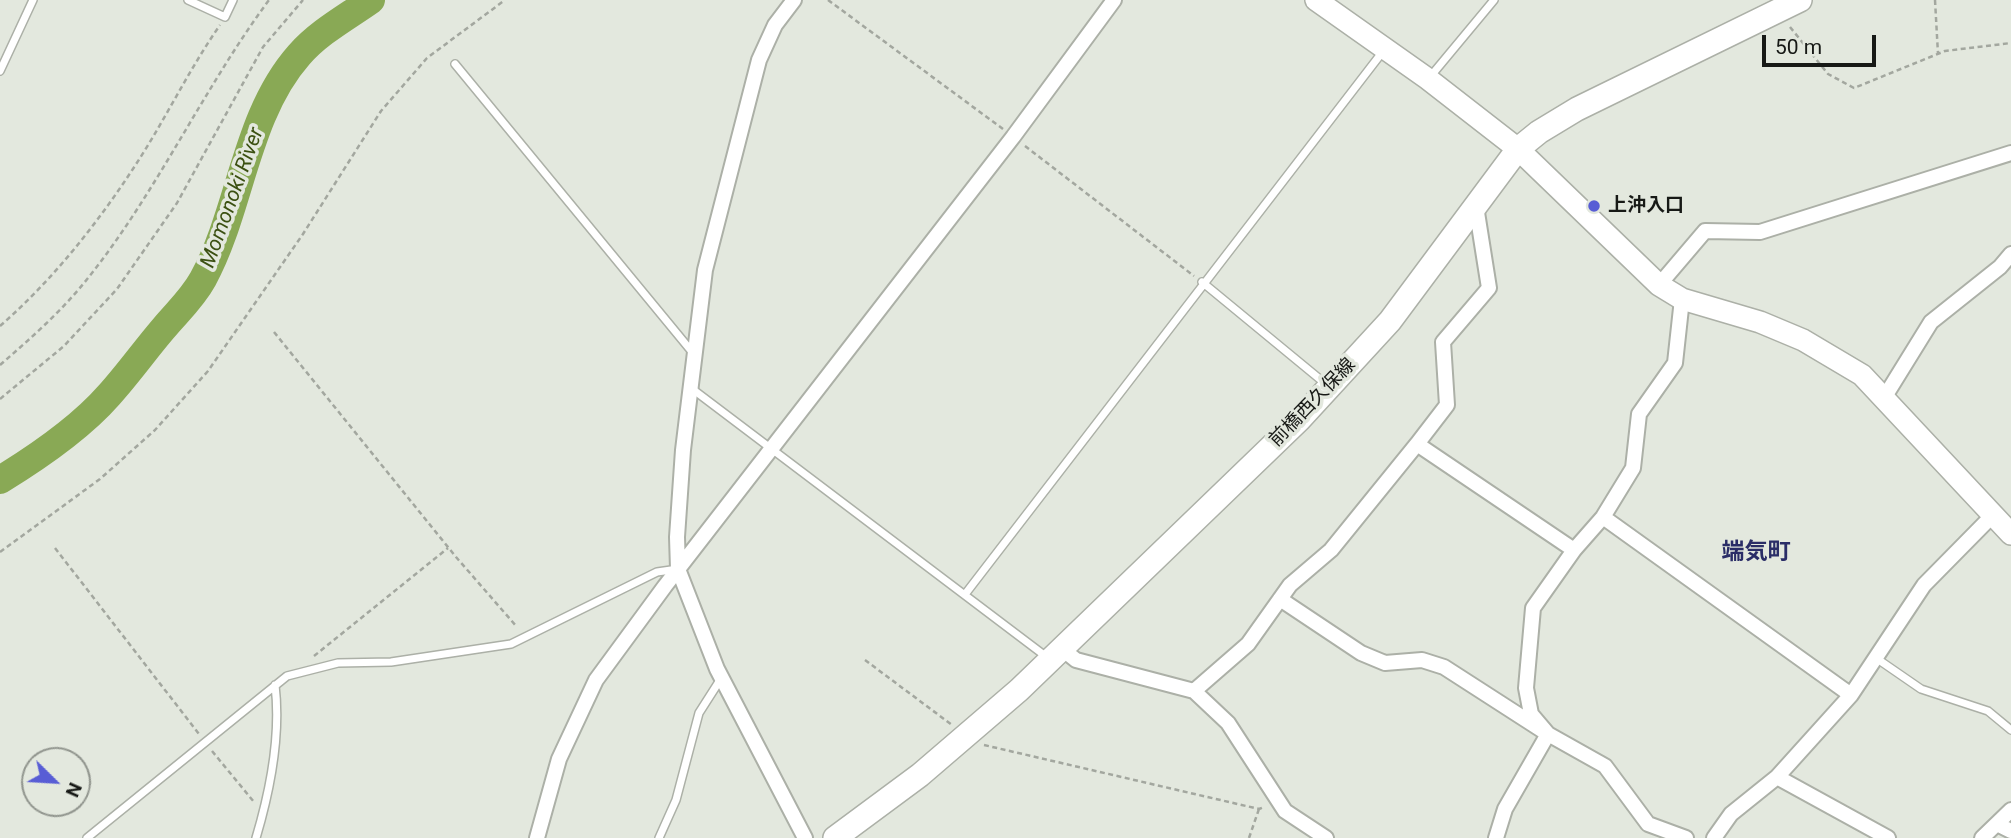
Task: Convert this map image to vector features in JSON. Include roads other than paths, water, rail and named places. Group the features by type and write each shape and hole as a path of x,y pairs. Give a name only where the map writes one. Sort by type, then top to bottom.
{"main road":[{"name":"前橋西久保線","path":"835,838 967,736 1330,388 1390,321 1518,149 1539,132 1577,109 1800,0"}],"street":[{"path":"794,0 767,39 733,154 705,270 683,450 678,569 722,677 805,838"},
{"path":"537,838 559,759 596,680 772,446 1013,137 1114,0"},
{"path":"1317,0 1428,79 1518,149 1659,285 1682,299 1760,322 1812,344 1863,375 2011,534"},
{"path":"1659,285 1705,231 1760,232 2011,153"},
{"path":"1194,691 1248,644 1290,585 1331,550 1447,405 1443,342 1489,288 1476,206"},
{"path":"1884,398 1931,322 2000,267 2011,254"},
{"path":"1548,734 1531,713 1526,688 1533,608 1574,550 1603,517 1633,468 1639,414 1675,363 1682,299"},
{"path":"1418,444 1574,550"},
{"path":"1714,838 1731,814 1777,777 1851,695 1924,585 1993,515"},
{"path":"1603,517 1851,695"},
{"path":"1280,599 1362,653 1385,663 1422,660 1444,667 1548,734 1605,766 1647,824 1686,838"},
{"path":"1055,653 1194,691 1228,723 1285,811 1326,838"},
{"path":"1496,838 1505,809 1548,734"},
{"path":"1777,777 1888,838"},
{"path":"1982,838 2011,810"},
{"path":"1997,824 2011,831"}],"lane":[{"path":"0,71 33,0"},
{"path":"188,0 225,17 233,0"},
{"path":"1428,79 1494,0"},
{"path":"966,593 1202,282 1386,48"},
{"path":"455,64 696,356"},
{"path":"1202,282 1330,388"},
{"path":"691,388 966,593 1055,653"},
{"path":"87,838 287,676 308,668 338,663 390,662 511,644 657,572 678,569"},
{"path":"1876,658 1921,689 1988,711 2011,730"},
{"path":"659,838 676,800 699,713 722,677"},
{"path":"256,838 270,772 277,701 275,685"}],"waterway":[{"name":"Momonoki River","path":"0,480 58,441 98,407 194,293 216,252 255,134 281,79 315,39 371,0"}],"place":[{"name":"上沖入口","path":"1594,206"}],"district":[{"name":"端気町","path":"1756,553"}]}
